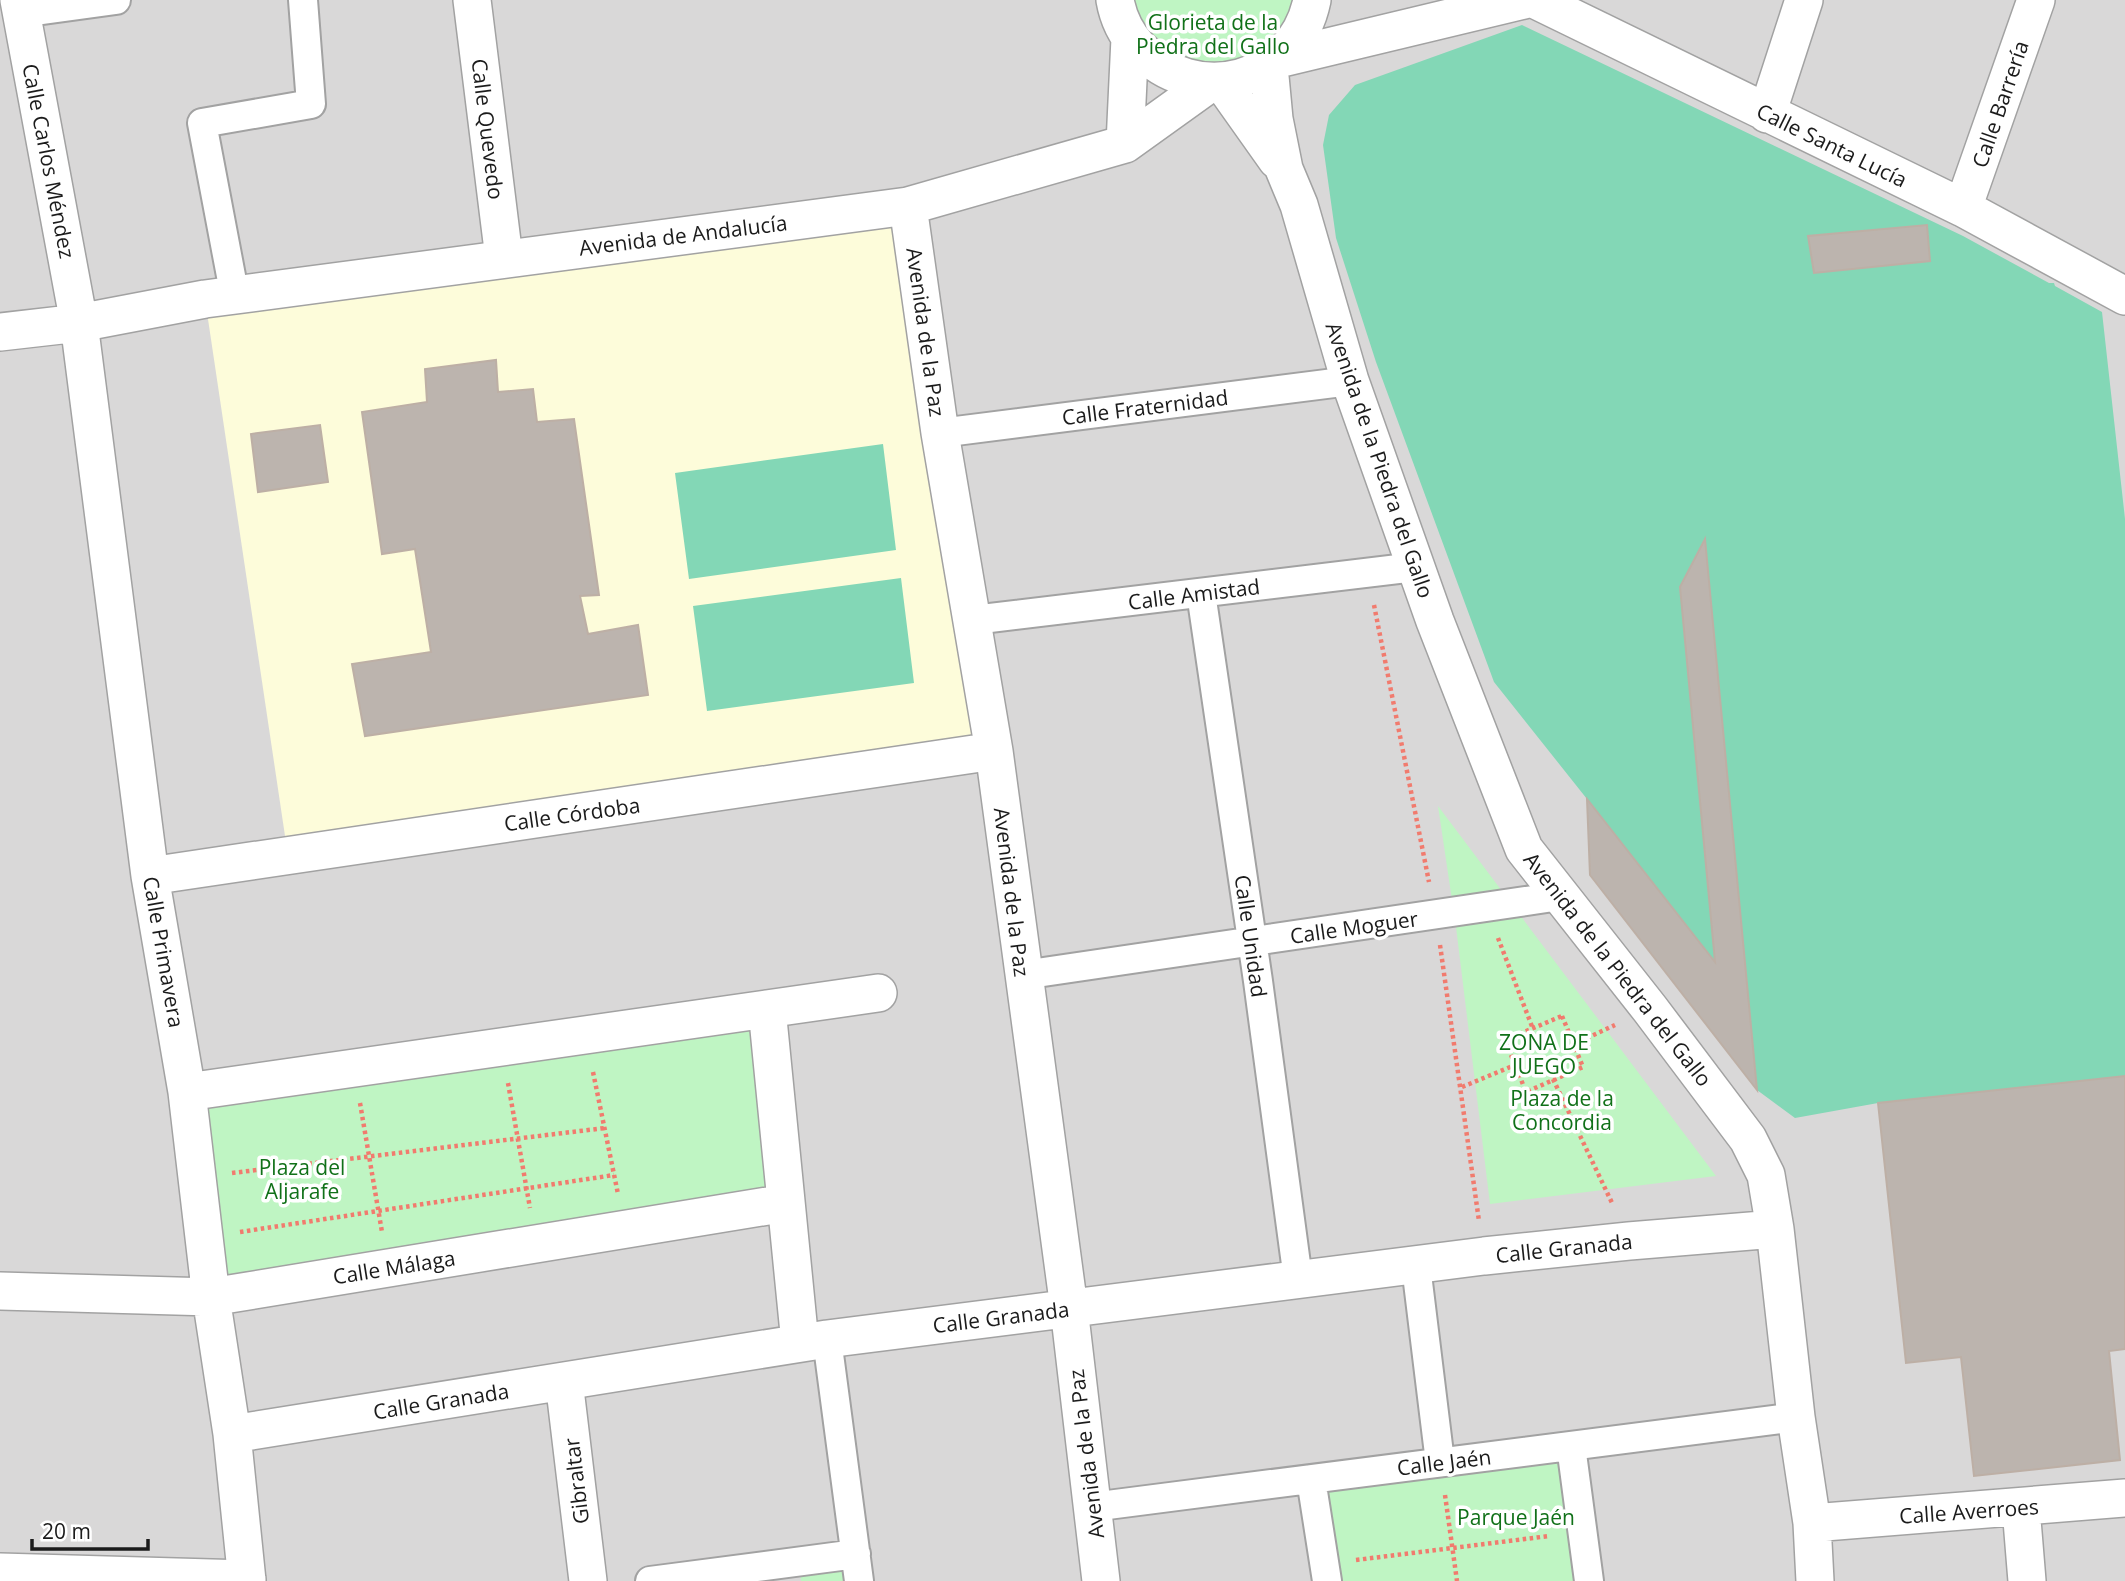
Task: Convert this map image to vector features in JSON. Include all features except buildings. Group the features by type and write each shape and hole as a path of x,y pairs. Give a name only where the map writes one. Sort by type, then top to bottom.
{"street":[{"path":"20,7 116,0"},
{"path":"235,297 202,122 311,104 303,0"},
{"name":"Calle Quevedo","path":"472,0 504,258"},
{"path":"1115,0 1117,11 1130,38 1151,62 1178,77 1215,82 1242,78 1274,63 1524,0"},
{"path":"1274,63 1292,45 1308,18 1312,0"},
{"name":"Calle Santa Lucía","path":"1536,0 1964,208 2125,296"},
{"path":"1767,114 1804,0"},
{"name":"Calle Barrería","path":"1964,208 2036,0"},
{"name":"Calle Carlos Méndez","path":"20,7 79,323"},
{"path":"1125,144 1130,38"},
{"name":"Avenida de la Piedra del Gallo","path":"1274,63 1274,119 1284,169 1299,205 1350,381 1415,567 1524,849 1748,1139 1766,1175 1775,1228 1796,1418 1812,1523 1815,1581"},
{"name":"Avenida de Andalucía","path":"0,332 79,323 205,299 908,206 1125,144 1215,82"},
{"name":"Avenida de la Piedra del Gallo","path":"1215,82 1284,169"},
{"name":"Avenida de la Paz","path":"908,206 940,433 994,751 1069,1308 1101,1581"},
{"name":"Calle Primavera","path":"79,323 150,876 187,1091 211,1297 232,1434 247,1580"},
{"name":"Calle Fraternidad","path":"940,433 1350,381"},
{"name":"Calle Amistad","path":"973,620 1415,567"},
{"name":"Calle Unidad","path":"1200,593 1252,942 1298,1279"},
{"name":"Calle Córdoba","path":"150,876 994,751"},
{"name":"Calle Moguer","path":"1023,975 1560,896"},
{"path":"187,1091 878,993"},
{"path":"650,1581 858,1567 786,1203 767,1009"},
{"name":"Calle Málaga","path":"0,1291 211,1297 786,1203"},
{"name":"Calle Granada","path":"232,1434 813,1341 1484,1256 1775,1228"},
{"path":"1416,1266 1440,1462"},
{"name":"Gibraltar","path":"564,1381 587,1581"},
{"name":"Calle Jaén","path":"1092,1507 1796,1418"},
{"path":"1571,1446 1589,1581"},
{"path":"1311,1479 1325,1573"},
{"name":"Calle Averroes","path":"1812,1523 2125,1498"},
{"path":"2021,1508 2027,1581"},
{"path":"0,1572 247,1580"}],"path":[{"path":"1368,573 1436,915 1484,1256"},
{"path":"1486,907 1532,1029"},
{"path":"1562,1016 1583,1067 1526,1091 1505,1040 1532,1029 1562,1016"},
{"path":"586,1035 626,1229"},
{"path":"502,1048 536,1244"},
{"path":"1462,1087 1515,1065"},
{"path":"355,1069 388,1268"},
{"path":"1553,1079 1629,1241"},
{"path":"197,1177 605,1128"},
{"path":"205,1237 614,1175"},
{"path":"1440,1462 1457,1581"},
{"path":"1325,1573 1452,1547 1582,1532"}],"shaded area":[{"path":"0,0 2125,0 2125,1581 0,1581"},
{"path":"908,206 994,751 288,856 205,299"}],"green space":[{"name":"Glorieta de la Piedra del Gallo","path":"1129,0 1298,0 1295,13 1258,57 1199,69 1147,40"},
{"path":"1522,25 1963,236 2049,283 2054,283 2102,312 2125,519 2125,1076 1878,1103 1795,1118 1757,1090 1590,875 1587,799 1494,682 1376,362 1336,238 1323,145 1329,115 1355,85"},
{"path":"883,444 896,550 689,579 675,473"},
{"path":"901,578 914,683 707,711 693,606"},
{"name":"Plaza de la Concordia","path":"1438,806 1716,1176 1490,1204 1456,927"},
{"name":"Plaza del Aljarafe","path":"767,1009 786,1203 211,1297 187,1092"},
{"name":"Parque Jaén","path":"1571,1446 1589,1581 1327,1581 1311,1479"},
{"path":"856,1554 859,1581 801,1581 799,1560"}],"park label":[{"name":"ZONA DE JUEGO","path":"1544,1054"}]}
